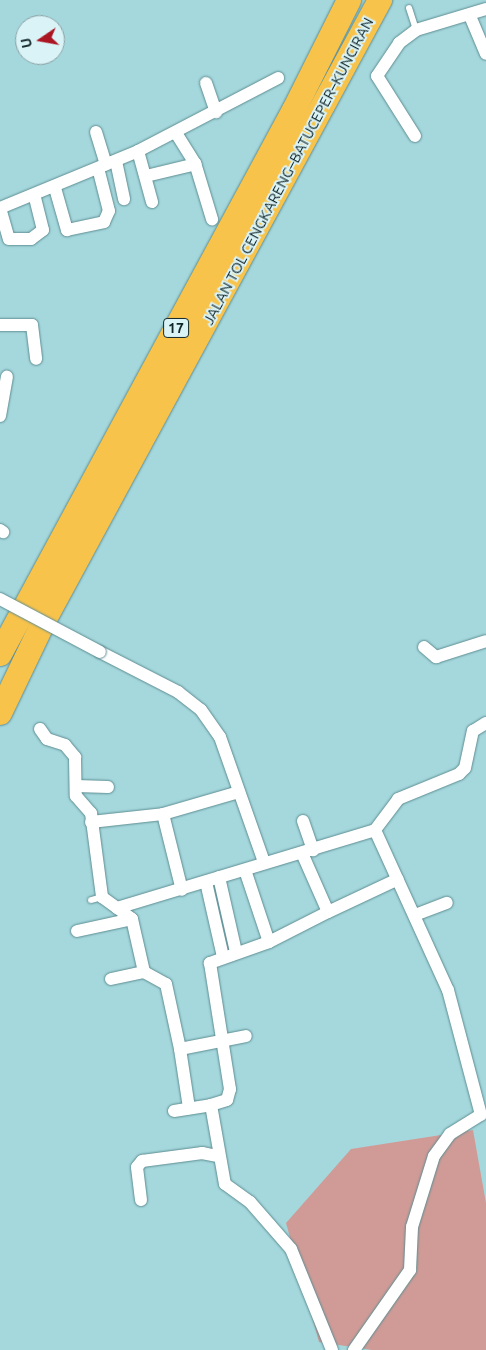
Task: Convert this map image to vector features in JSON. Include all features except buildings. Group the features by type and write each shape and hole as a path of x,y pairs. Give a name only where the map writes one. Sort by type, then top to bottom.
{"highway":[{"name":"JALAN TOL CENGKARENG–BATUCEPER–KUNCIRAN","path":"0,654 294,110 348,0"},
{"name":"JALAN TOL CENGKARENG–BATUCEPER–KUNCIRAN","path":"0,714 15,687 46,617 354,53 380,0"},
{"path":"354,53 399,4"},
{"path":"0,727 15,687"}],"street":[{"path":"416,136 377,76 399,43 416,30 470,16 486,9"},
{"path":"470,16 486,54"},
{"path":"35,198 44,230 31,239 9,239 0,208 35,198 138,152 278,78"},
{"path":"206,83 216,112"},
{"path":"96,132 106,165 124,199"},
{"path":"176,132 196,164 212,219"},
{"path":"138,152 152,202"},
{"path":"146,176 196,164"},
{"path":"55,188 67,230 104,222 108,211 106,165"},
{"path":"0,325 32,325 36,359"},
{"path":"0,416 7,377"},
{"path":"0,599 178,692 201,710 220,737 264,862"},
{"path":"424,647 436,656 486,641"},
{"path":"486,646 486,652"},
{"path":"117,908 182,890 264,862 307,852 375,830 398,799 450,781 465,768 473,731 486,724"},
{"path":"40,729 46,739 70,749 77,801 88,808 91,822 96,898 117,908 132,919 144,972"},
{"path":"76,786 108,787"},
{"path":"91,822 163,814 239,792"},
{"path":"163,814 182,890"},
{"path":"303,821 307,852 328,912"},
{"path":"354,1350 410,1270 412,1227 434,1156 450,1134 484,1116 460,1028 415,915 375,830"},
{"path":"245,870 269,942"},
{"path":"219,877 236,952"},
{"path":"174,1111 222,1104 230,1095 210,966 212,960 269,942 398,878"},
{"path":"206,882 223,957"},
{"path":"415,915 447,903"},
{"path":"77,931 132,919"},
{"path":"111,979 144,972 166,984 180,1049 189,1108"},
{"path":"180,1049 222,1043 246,1036"},
{"path":"211,1105 218,1156 229,1190 250,1202 290,1249 332,1350"},
{"path":"142,1200 138,1167 142,1161 202,1153 218,1156"}],"lane":[{"path":"399,4 416,30"}],"shaded area":[{"path":"473,1130 486,1203 486,1350 372,1350 319,1342 286,1223 351,1149"}]}
